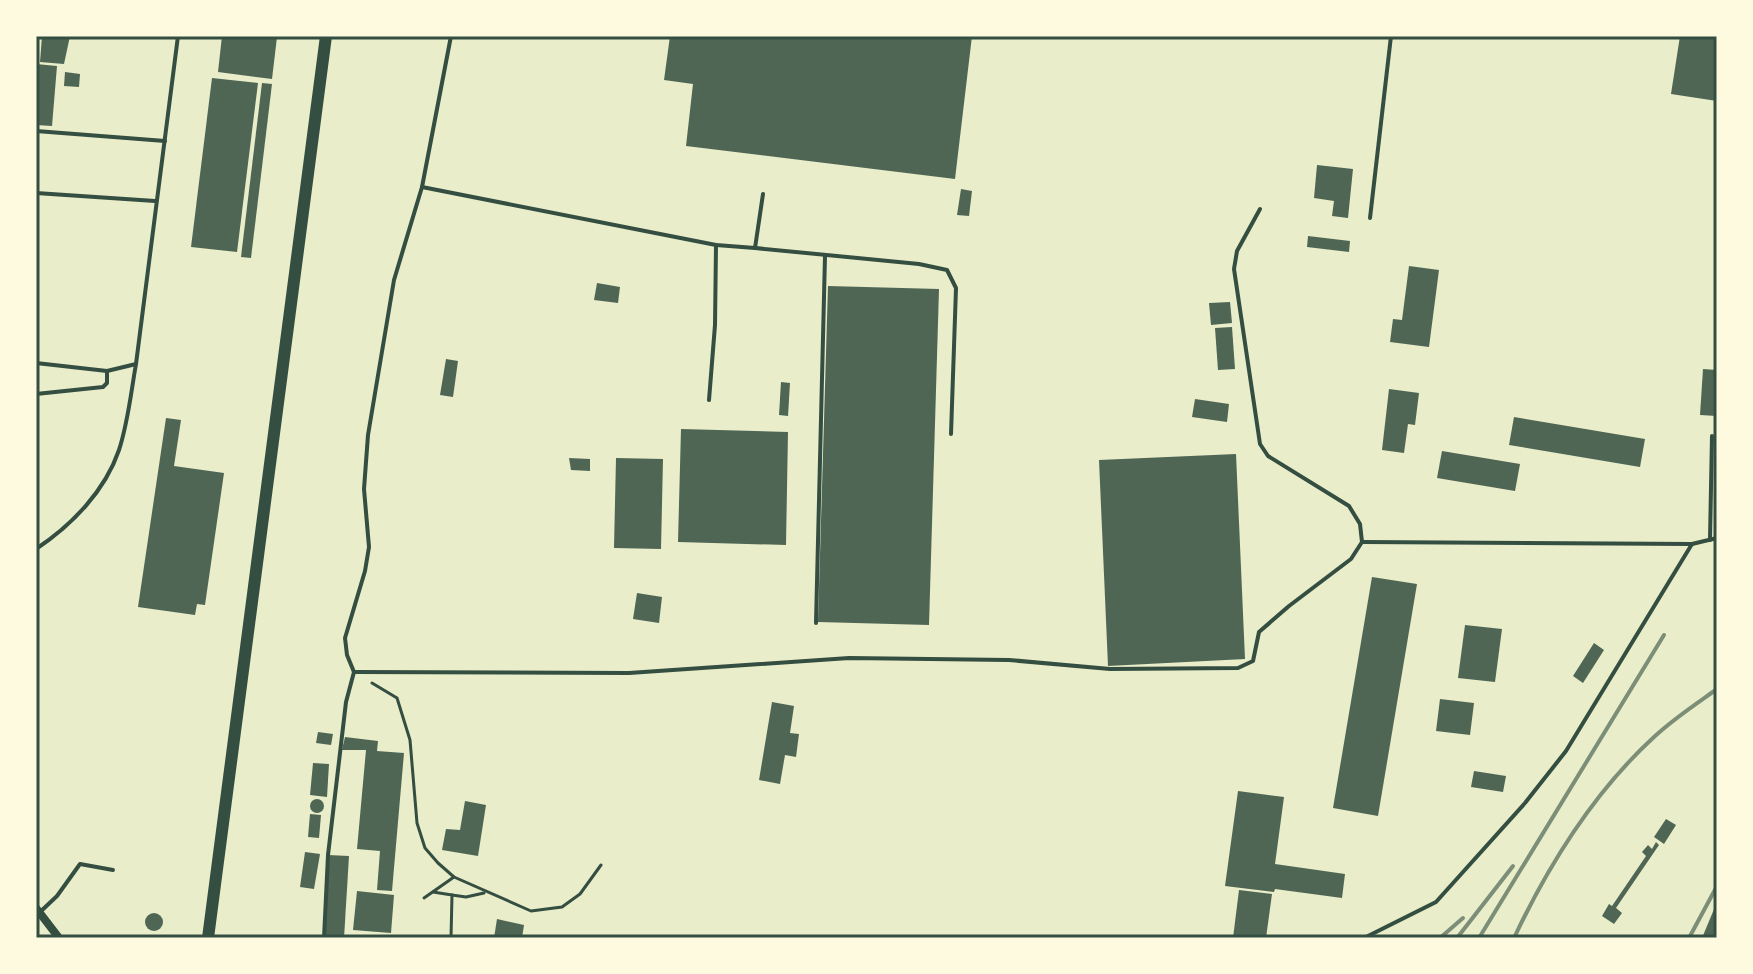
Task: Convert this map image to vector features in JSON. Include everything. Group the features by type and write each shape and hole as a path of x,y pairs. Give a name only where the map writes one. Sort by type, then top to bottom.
{"main road":[{"path":"208,938 326,36"}],"street":[{"path":"38,910 59,938"}],"lane":[{"path":"36,549 66,526 99,491 119,450 136,364 178,36"},
{"path":"324,938 346,702 354,672 347,655 345,638 369,547 364,489 367,445 394,280 422,187 451,36"},
{"path":"1370,218 1391,36"},
{"path":"36,131 165,141"},
{"path":"422,187 716,245 919,264 947,270 956,288 951,434"},
{"path":"36,193 155,201"},
{"path":"755,248 763,194"},
{"path":"354,672 629,673 849,658 1009,660 1110,669 1238,668 1253,661 1259,632 1351,559 1362,542 1360,524 1349,506 1268,456 1260,444 1234,269 1237,251 1260,209"},
{"path":"709,400 716,245"},
{"path":"816,623 825,256"},
{"path":"36,363 107,371 136,364"},
{"path":"36,394 103,387 107,383 107,371"},
{"path":"1710,540 1714,460 1712,436"},
{"path":"1362,542 1692,544 1717,538"},
{"path":"1364,938 1436,902 1525,803 1566,751 1692,544"},
{"path":"38,910 57,896 80,864 113,870"}],"path":[{"path":"368,680 397,698 410,740 417,823 425,848 454,877 531,911 562,907 580,894 601,865"},
{"path":"424,898 454,877"},
{"path":"433,892 466,897 485,893"},
{"path":"451,938 452,895"}],"building":[{"path":"42,36 70,36 64,64 40,62"},
{"path":"222,36 277,37 272,79 218,72"},
{"path":"670,36 972,36 955,179 686,146 693,84 664,80"},
{"path":"1680,36 1717,36 1717,101 1671,94"},
{"path":"36,64 57,66 52,126 36,125"},
{"path":"65,72 80,74 79,87 64,86"},
{"path":"212,78 258,83 237,252 191,247"},
{"path":"262,83 272,84 251,258 241,257"},
{"path":"1317,165 1353,169 1348,218 1332,216 1334,201 1314,198"},
{"path":"961,189 972,191 969,216 957,215"},
{"path":"1308,236 1350,241 1349,252 1307,247"},
{"path":"1409,266 1439,270 1429,347 1390,342 1393,319 1402,320"},
{"path":"597,283 620,287 618,303 594,300"},
{"path":"828,286 939,289 929,625 818,622"},
{"path":"1230,302 1232,323 1211,325 1209,303"},
{"path":"1232,327 1235,369 1218,370 1215,328"},
{"path":"446,359 458,361 453,397 440,395"},
{"path":"1703,369 1717,370 1717,416 1700,415"},
{"path":"781,382 790,383 788,416 779,415"},
{"path":"1389,389 1419,393 1415,425 1408,424 1404,453 1382,450"},
{"path":"1195,399 1229,404 1227,422 1192,417"},
{"path":"1514,417 1645,439 1640,467 1509,445"},
{"path":"166,418 181,420 174,466 224,473 205,605 197,604 195,615 138,607"},
{"path":"681,429 788,432 786,545 678,542"},
{"path":"1442,451 1520,464 1515,491 1437,478"},
{"path":"1236,454 1245,659 1108,666 1099,460"},
{"path":"569,458 590,459 590,471 571,470"},
{"path":"616,458 663,459 661,549 614,548"},
{"path":"1372,577 1417,584 1378,816 1333,808"},
{"path":"637,593 662,597 659,623 633,619"},
{"path":"1465,625 1502,629 1495,682 1458,678"},
{"path":"1594,643 1604,650 1583,683 1573,676"},
{"path":"1440,699 1474,703 1470,735 1436,731"},
{"path":"772,702 794,706 790,733 799,734 796,757 785,755 780,784 759,780"},
{"path":"318,732 333,734 331,745 316,743"},
{"path":"345,737 378,741 377,751 404,753 392,891 377,890 380,851 357,849 366,750 342,750"},
{"path":"313,763 329,764 327,797 310,795"},
{"path":"1474,771 1506,776 1503,792 1471,787"},
{"path":"1238,791 1284,797 1275,864 1345,874 1342,898 1225,886"},
{"path":"317,799 324,806 317,813 310,806"},
{"path":"465,801 486,805 478,856 442,850 446,829 460,830"},
{"path":"310,814 321,815 319,838 308,837"},
{"path":"1666,819 1676,825 1664,844 1654,837"},
{"path":"1656,842 1659,845 1616,908 1622,913 1614,924 1602,916 1646,856 1642,852 1648,845 1652,849"},
{"path":"305,852 320,854 314,889 300,887"},
{"path":"328,855 349,856 344,938 324,938"},
{"path":"1239,890 1272,894 1266,938 1233,938"},
{"path":"357,891 394,895 391,933 353,930"},
{"path":"1717,902 1717,938 1702,938"},
{"path":"154,913 163,922 154,931 145,922"},
{"path":"497,919 524,925 522,938 494,938"}],"railway":[{"path":"1479,938 1664,635"},
{"path":"1514,938 1558,857 1612,781 1661,730 1717,689"},
{"path":"1457,938 1513,866"},
{"path":"1689,938 1717,886"},
{"path":"1440,938 1463,918"}]}
